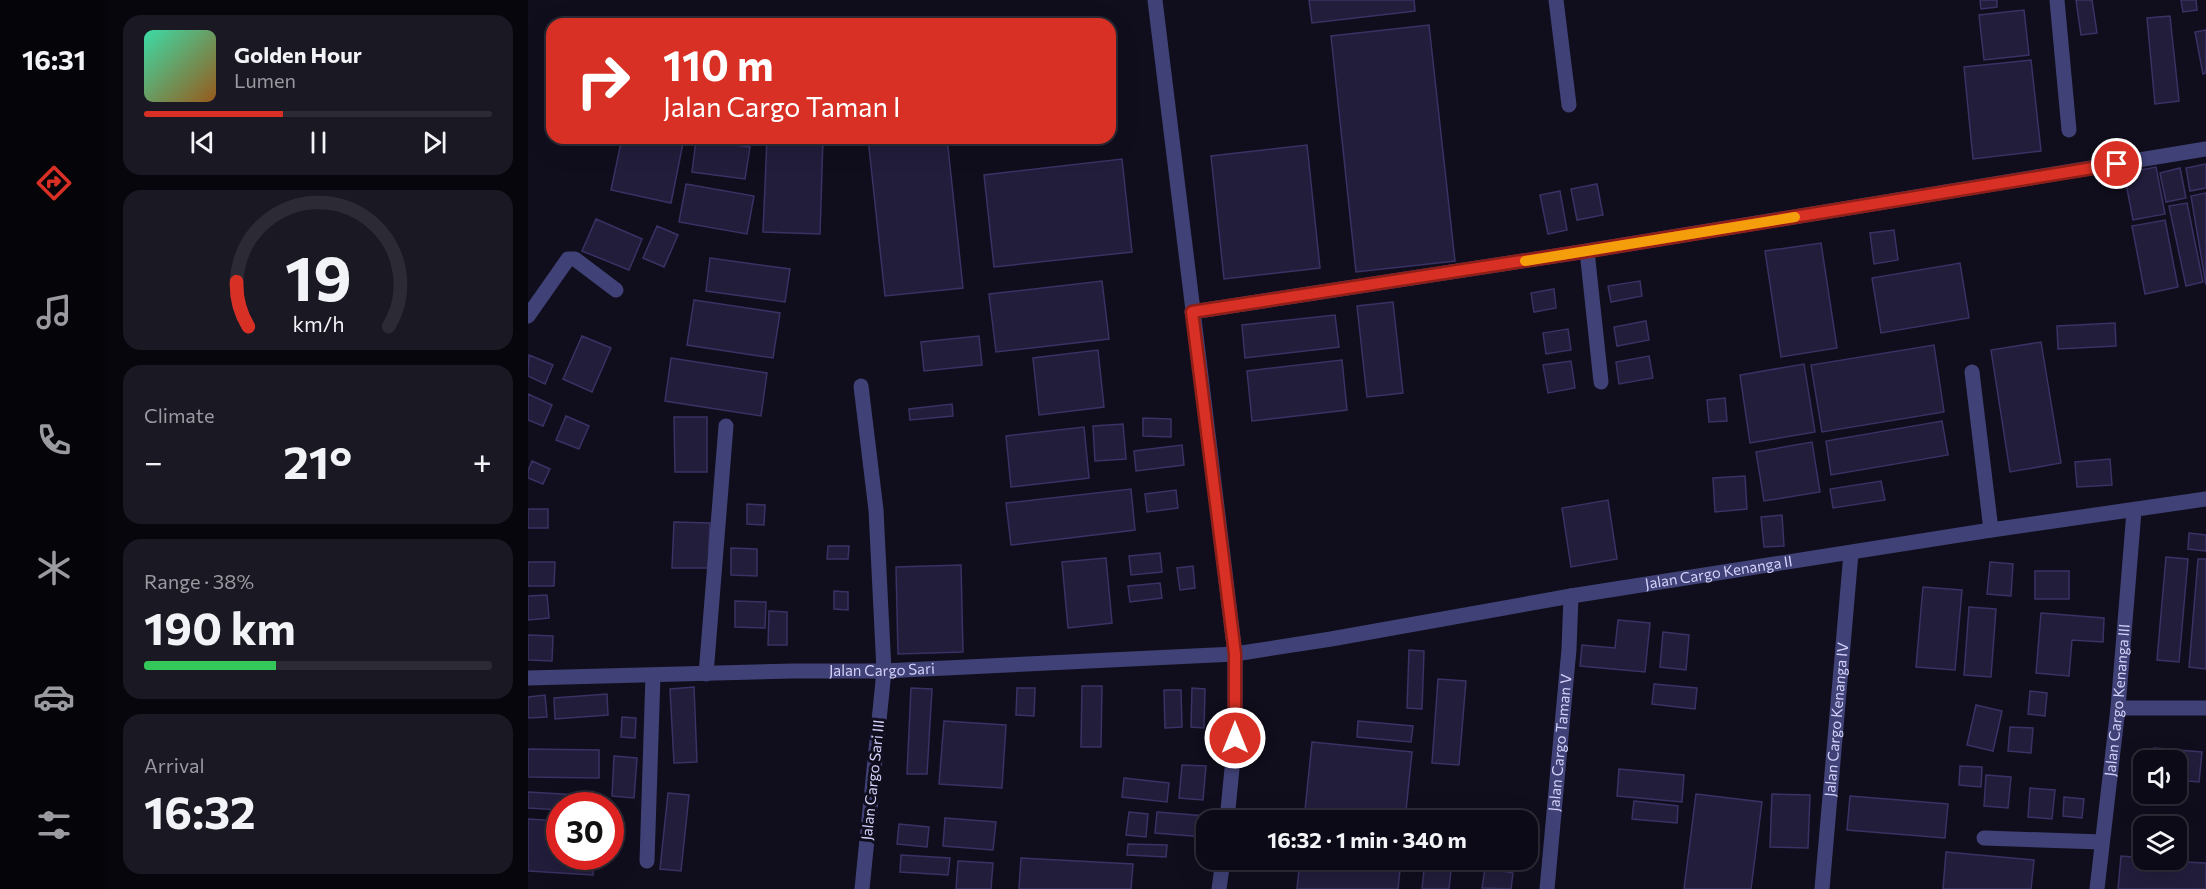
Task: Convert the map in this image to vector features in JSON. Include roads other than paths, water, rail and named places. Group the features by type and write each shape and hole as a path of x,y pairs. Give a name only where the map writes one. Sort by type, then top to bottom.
{"street":[{"path":"1155,0 1235,654 1235,738 1228,810"},
{"path":"1556,0 1569,105"},
{"path":"2057,0 2070,130"},
{"path":"1192,312 1587,251 2206,149"},
{"path":"1587,251 1601,382"},
{"path":"528,316 568,259 575,259 616,290"},
{"path":"1972,372 1991,530"},
{"name":"Jalan Cargo Sari III","path":"861,386 876,510 884,671 862,889"},
{"path":"706,674 726,426"},
{"name":"Jalan Cargo Kenanga II","path":"1235,654 1571,596 1991,530 2206,499"},
{"name":"Jalan Cargo Kenanga III","path":"2097,889 2118,708 2134,511"},
{"name":"Jalan Cargo Kenanga IV","path":"1822,889 1851,552"},
{"name":"Jalan Cargo Taman V","path":"1547,889 1569,649 1571,596"},
{"name":"Jalan Cargo Sari","path":"528,678 884,671 1235,654"},
{"path":"647,861 653,675"},
{"path":"2118,708 2206,708"},
{"path":"1984,838 2102,842"},
{"path":"1219,889 1222,870"}]}
